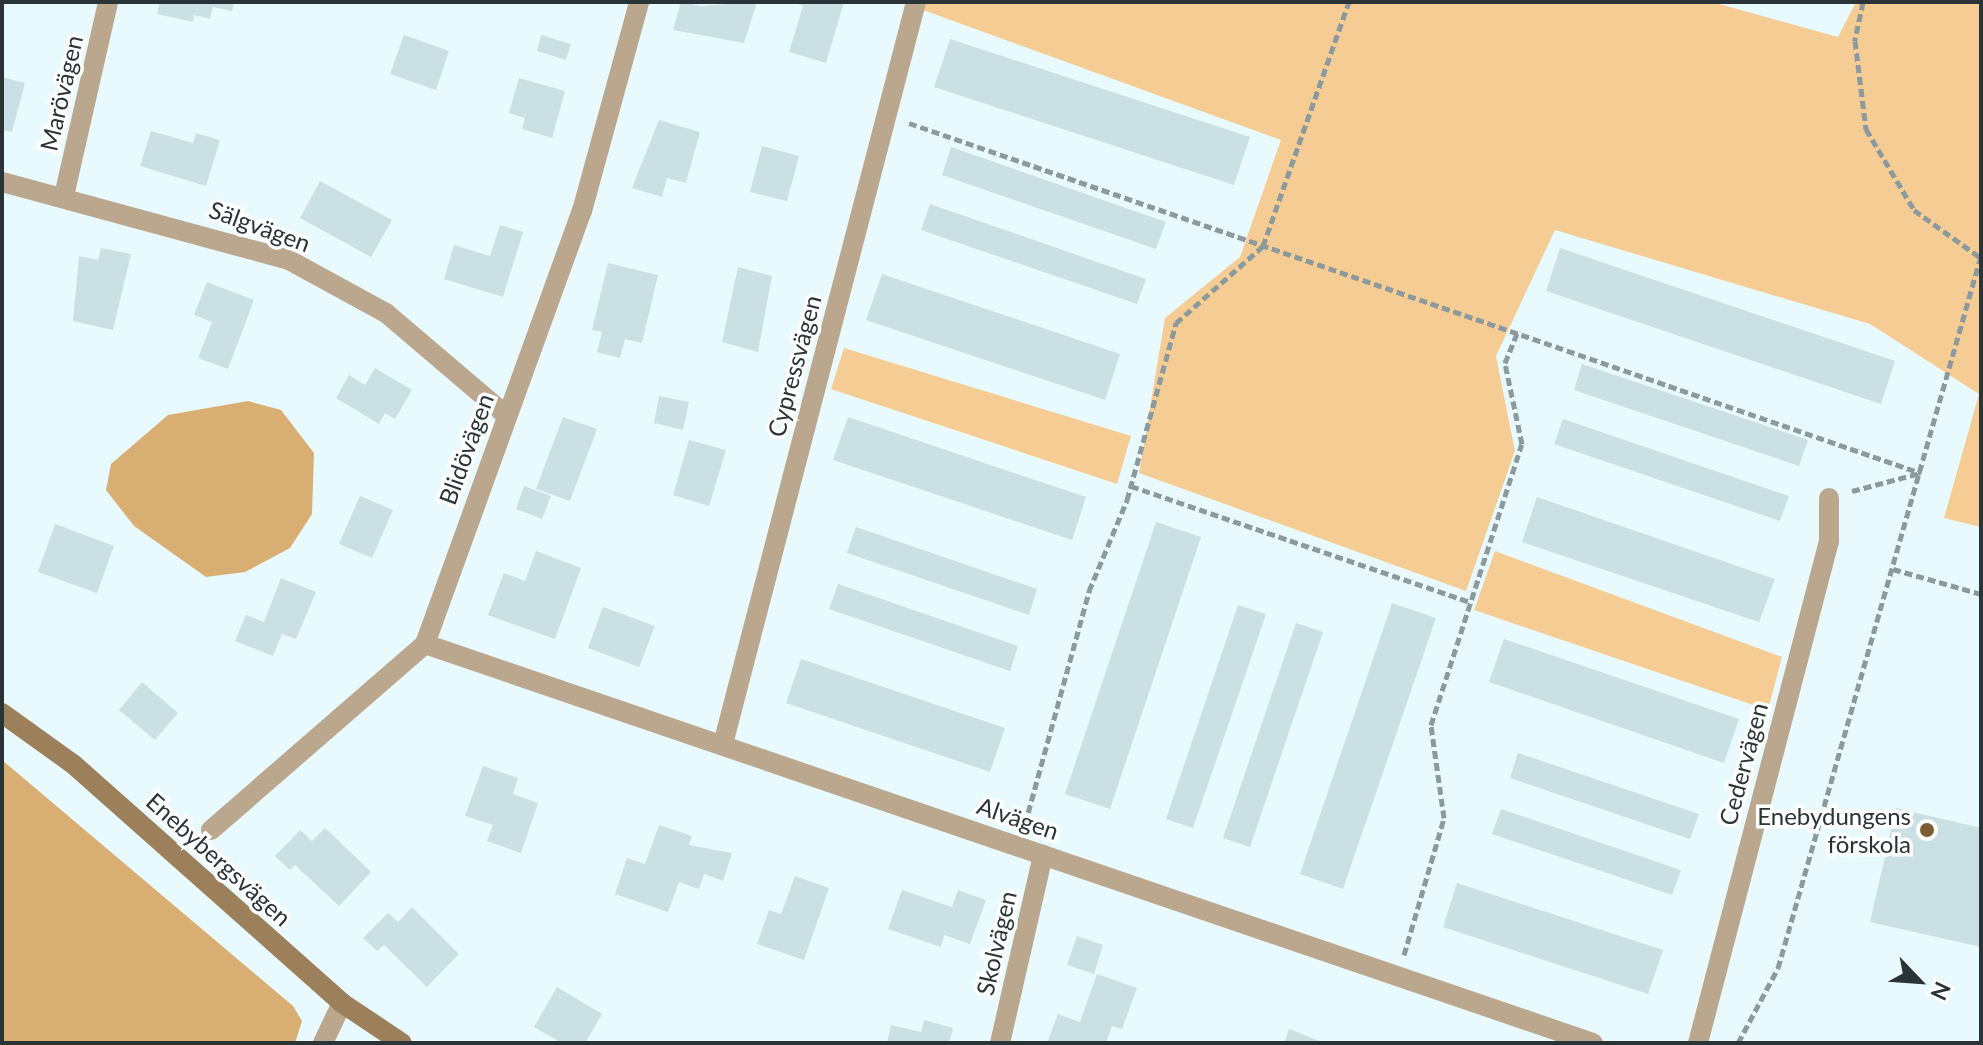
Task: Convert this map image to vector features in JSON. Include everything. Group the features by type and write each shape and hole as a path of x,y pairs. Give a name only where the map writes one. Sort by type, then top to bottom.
{"main road":[{"name":"Enebybergsvägen","path":"2,713 73,764 342,1003 402,1043"}],"street":[{"name":"Marövägen","path":"64,196 108,2"},
{"name":"Blidövägen","path":"211,830 425,644 582,211 639,2"},
{"name":"Cypressvägen","path":"723,744 916,2"},
{"name":"Sälgvägen","path":"2,182 64,196 289,260 386,313 506,415"},
{"name":"Cedervägen","path":"1698,1043 1829,541 1829,498"},
{"name":"Alvägen","path":"425,644 1593,1043"},
{"name":"Skolvägen","path":"1000,1043 1043,855"},
{"path":"323,1043 342,1003"}],"path":[{"path":"1019,846 1089,591 1131,486 1176,323 1263,246 1349,2"},
{"path":"1738,1043 1778,968 1981,258 1914,210 1866,129 1855,41 1863,2"},
{"path":"886,115 1921,473"},
{"path":"1398,975 1444,818 1431,725 1522,444 1505,363 1517,333"},
{"path":"1829,498 1921,473"},
{"path":"1131,486 1470,602"},
{"path":"1893,569 1981,594"}],"shaded area":[{"path":"901,2 1712,2 1838,37 1856,2 1981,2 1981,527 1944,518 1979,394 1870,324 1555,230 1496,356 1515,451 1466,591 1139,473 1165,318 1240,257 1281,140"},
{"path":"844,348 1131,436 1117,484 831,389"},
{"path":"248,401 281,410 314,453 312,514 290,548 245,572 206,577 134,526 106,490 111,464 168,415"},
{"path":"1495,551 1782,657 1768,710 1474,610"},
{"path":"2,760 293,1006 302,1021 295,1043 4,1043"}],"building":[{"path":"160,2 234,2 232,11 213,7 210,19 194,15 193,22 157,14"},
{"path":"681,2 701,6 757,2 744,43 673,30"},
{"path":"794,2 844,2 826,63 789,52 803,6"},
{"path":"404,35 449,51 436,90 390,74"},
{"path":"541,35 571,44 566,60 537,51"},
{"path":"950,39 1250,137 1234,185 934,87"},
{"path":"2,77 25,83 12,132 2,130"},
{"path":"519,78 565,91 552,138 522,129 525,118 509,113"},
{"path":"659,120 700,132 686,183 667,178 662,197 632,188"},
{"path":"151,131 193,143 196,133 220,140 206,186 140,166"},
{"path":"762,146 799,156 787,201 750,192"},
{"path":"951,147 1166,222 1156,249 942,175"},
{"path":"320,181 392,220 371,257 300,218"},
{"path":"930,204 1146,279 1137,304 921,230"},
{"path":"500,225 523,232 503,297 444,279 454,245 490,256"},
{"path":"101,248 131,254 113,330 73,321 79,256 98,260"},
{"path":"1560,248 1895,361 1881,404 1546,291"},
{"path":"608,263 658,275 642,343 625,339 620,358 597,352 602,332 592,330"},
{"path":"738,267 772,276 758,352 722,342"},
{"path":"882,274 1120,354 1105,400 866,320"},
{"path":"207,282 254,300 228,369 198,358 212,322 194,315"},
{"path":"1582,364 1808,440 1799,466 1574,390"},
{"path":"375,368 412,390 395,419 385,413 379,424 336,398 349,375 365,385"},
{"path":"659,396 689,402 683,430 654,423"},
{"path":"563,417 597,429 570,501 536,489"},
{"path":"848,417 1086,497 1072,540 833,460"},
{"path":"1563,419 1789,496 1780,521 1554,444"},
{"path":"689,440 726,450 709,506 673,495"},
{"path":"524,486 551,496 542,519 516,509"},
{"path":"360,496 393,510 372,558 339,544"},
{"path":"1537,497 1775,579 1759,622 1522,542"},
{"path":"1156,522 1201,537 1110,809 1065,794"},
{"path":"55,524 114,546 97,593 38,572"},
{"path":"856,527 1037,589 1029,615 847,553"},
{"path":"536,551 581,568 555,639 488,615 504,573 525,581"},
{"path":"281,578 316,592 296,639 282,634 273,656 235,641 246,615 264,622"},
{"path":"838,584 1018,646 1010,671 829,609"},
{"path":"1392,603 1436,618 1343,889 1300,874"},
{"path":"1238,605 1266,614 1193,828 1166,819"},
{"path":"603,607 655,626 639,667 588,648"},
{"path":"1296,623 1323,632 1250,847 1223,838"},
{"path":"1504,639 1739,719 1724,763 1489,682"},
{"path":"801,659 1005,728 990,772 786,703"},
{"path":"142,682 178,713 155,740 119,710"},
{"path":"1518,753 1699,814 1690,839 1510,778"},
{"path":"483,766 518,778 513,794 538,803 521,853 487,841 493,825 465,816"},
{"name":"Enebydungens förskola","path":"1896,808 1981,828 1981,947 1870,922"},
{"path":"1501,809 1681,870 1672,895 1492,834"},
{"path":"659,825 692,836 689,845 732,853 723,881 704,874 699,889 679,882 668,912 615,894 627,858 645,864"},
{"path":"325,828 371,872 339,906 295,865 290,870 275,856 300,830 312,841"},
{"path":"795,876 829,888 804,960 757,944 769,910 781,914"},
{"path":"1457,883 1663,950 1648,994 1443,927"},
{"path":"902,890 952,907 958,890 986,900 970,944 944,935 941,947 888,929"},
{"path":"412,907 459,954 427,987 384,945 377,951 363,938 388,913 398,922"},
{"path":"1077,936 1103,945 1094,974 1067,965"},
{"path":"1097,974 1137,988 1122,1029 1112,1026 1106,1043 1047,1043 1058,1014 1080,1022"},
{"path":"557,987 602,1014 585,1043 562,1043 534,1027"},
{"path":"924,1020 953,1028 949,1043 887,1043 891,1025 921,1032"},
{"path":"1289,1029 1325,1043 1284,1043"}],"place":[{"name":"Enebydungens förskola","path":"1927,830"}]}
